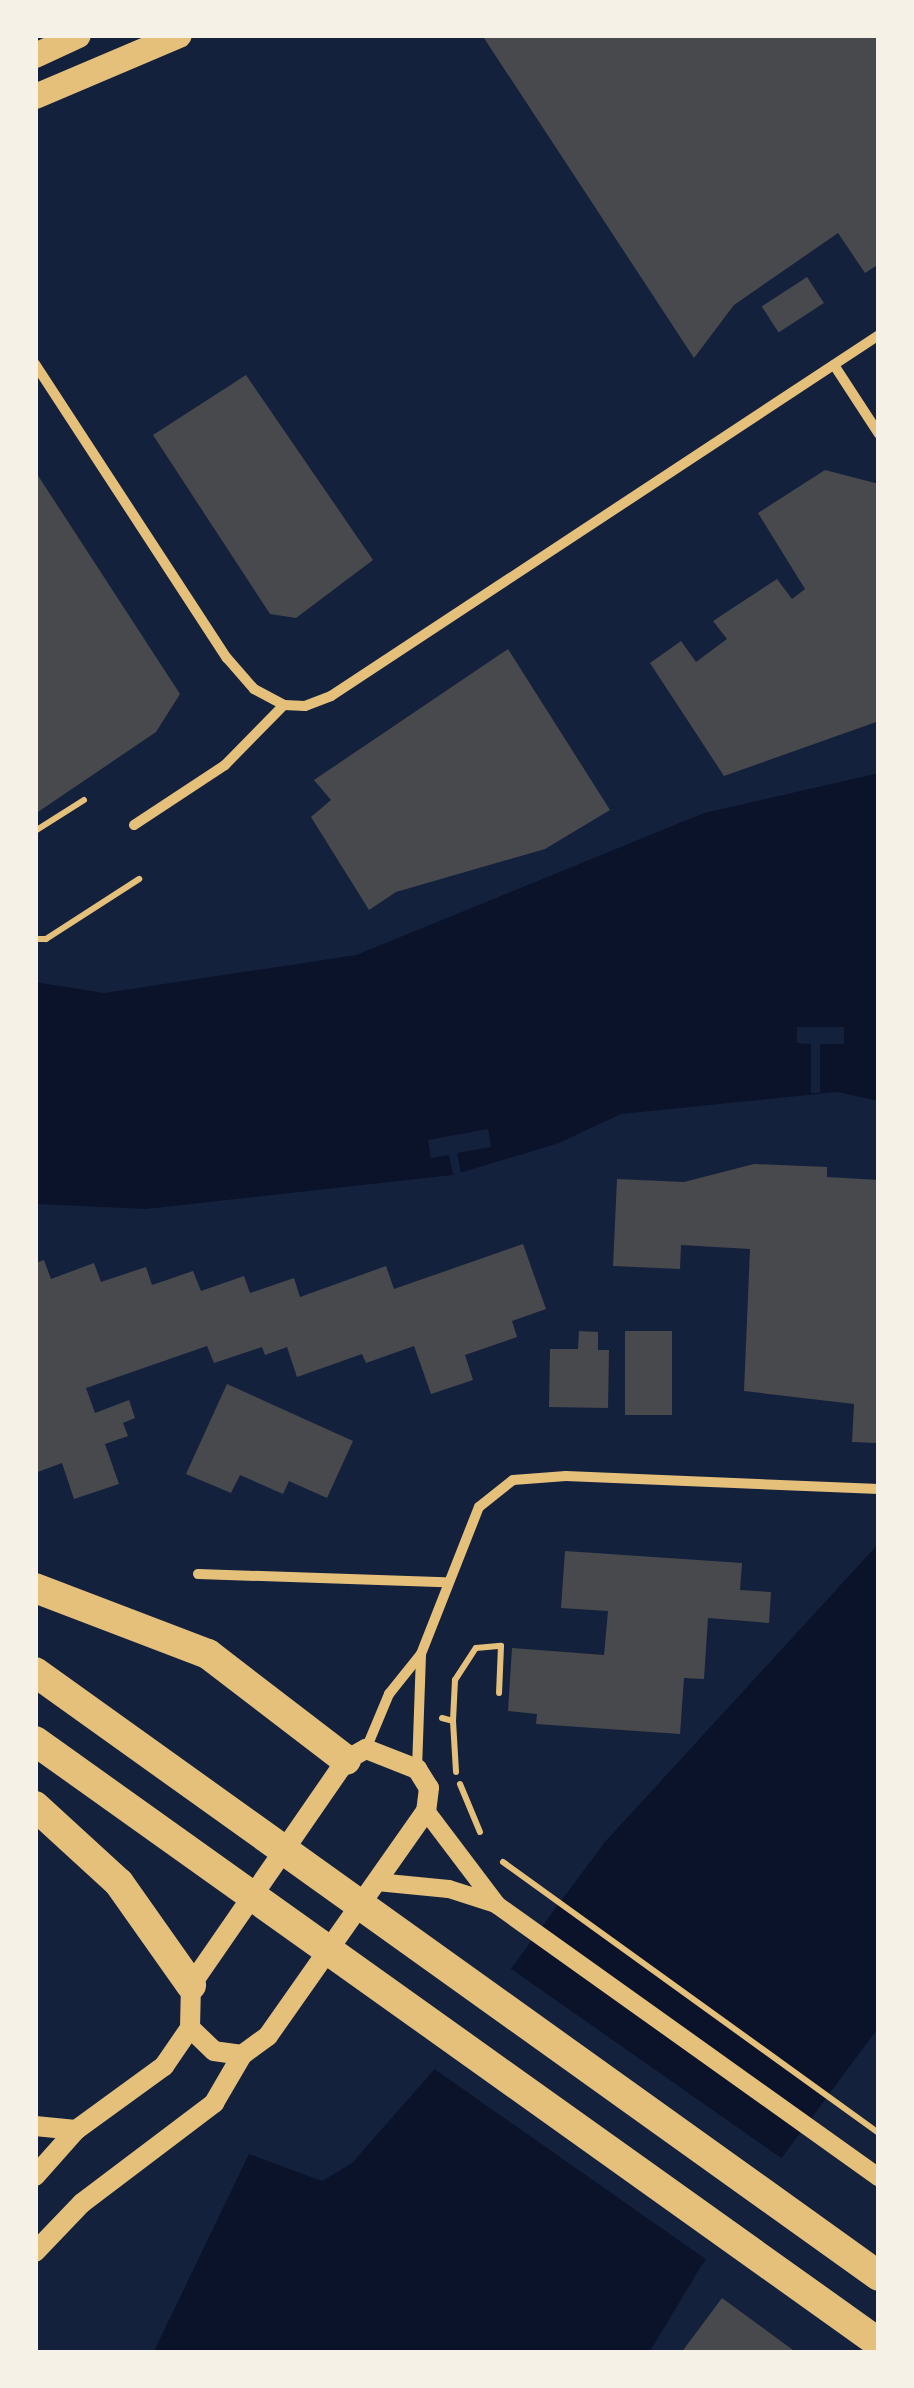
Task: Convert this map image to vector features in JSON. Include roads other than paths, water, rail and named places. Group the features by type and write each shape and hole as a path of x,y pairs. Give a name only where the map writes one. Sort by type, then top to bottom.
{"highway":[{"path":"35,1588 208,1654 356,1754"},
{"path":"35,1672 879,2276"},
{"path":"35,1742 879,2343"},
{"path":"35,1806 120,1883 191,1985"}],"main road":[{"path":"35,55 78,35"},
{"path":"35,96 179,35"},
{"path":"35,2176 76,2130 164,2066 190,2028 191,1985 356,1754 416,1768 429,1788 426,1811 268,2036 242,2055 214,2103 82,2203 38,2242"},
{"path":"190,2028 214,2050 242,2055"},
{"path":"35,2126 76,2130"}],"street":[{"path":"134,825 225,766 284,705 331,696 879,336"},
{"path":"35,364 227,658 254,689 284,705"},
{"path":"834,364 879,434"},
{"path":"416,1768 421,1654 446,1582 479,1507 513,1480 566,1476 879,1489"},
{"path":"198,1574 446,1582"},
{"path":"356,1754 389,1694 421,1654"},
{"path":"426,1811 497,1904 879,2176"},
{"path":"377,1882 450,1889 497,1904"}],"water":[{"path":"879,773 879,1101 837,1092 621,1114 559,1143 453,1175 146,1209 35,1204 35,982 104,993 356,955 704,813"},
{"path":"879,1543 879,2027 700,2268 649,2353 153,2353 249,2154 322,2181 352,2163 446,2056 604,1843"}]}
